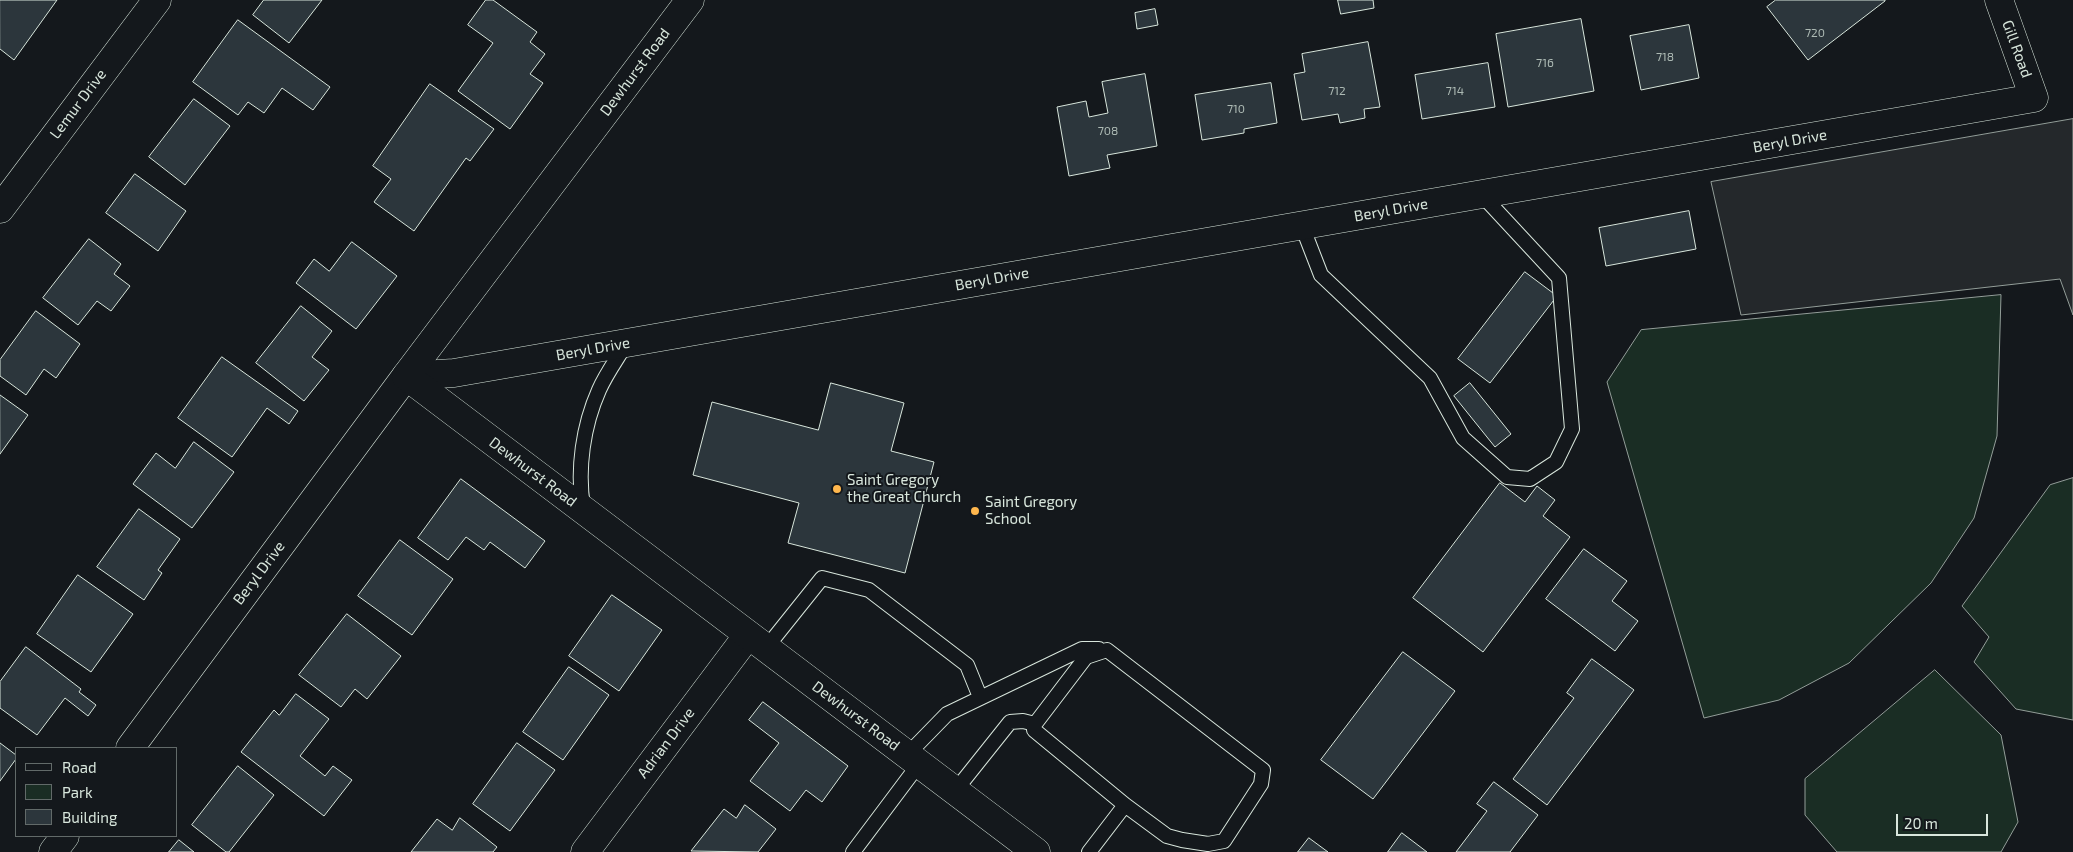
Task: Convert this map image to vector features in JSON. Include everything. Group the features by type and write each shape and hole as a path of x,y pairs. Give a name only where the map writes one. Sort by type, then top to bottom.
{"street":[{"name":"Lemur Drive","path":"0,208 157,0"},
{"name":"Dewhurst Road","path":"690,0 406,376 1036,852"},
{"name":"Gill Road","path":"1999,0 2034,98"},
{"name":"Beryl Drive","path":"131,747 406,376 454,373 2034,98"},
{"name":"Adrian Drive","path":"585,852 757,641"},
{"path":"53,852 64,837"}],"lane":[{"path":"1302,226 1321,275 1430,378 1463,438 1507,477 1530,479 1556,462 1572,429 1559,278 1481,194"},
{"path":"583,510 580,486 584,442 591,409 600,388 626,343"},
{"path":"757,641 822,578 869,590 967,665 980,697"},
{"path":"853,852 913,759 946,714 1082,648 1107,650 1263,770 1261,784 1224,841 1208,844 1167,836 1125,805 1034,730 1035,724 1086,657 1107,650"},
{"path":"955,791 1010,722 1023,720 1035,724"},
{"path":"1089,852 1125,805"}],"green space":[{"path":"2001,295 1997,436 1974,518 1931,583 1849,663 1779,700 1704,718 1607,382 1641,330"},
{"path":"2073,478 2073,720 2016,709 1974,662 1989,637 1962,606 2050,485"},
{"path":"1935,670 2001,735 2018,822 2001,852 1837,852 1805,815 1805,779"}],"shaded area":[{"path":"2073,119 2073,315 2060,279 1741,315 1711,182"}],"building":[{"path":"0,0 57,0 14,60 0,49"},
{"path":"264,0 322,0 289,43 253,15"},
{"path":"486,0 493,0 537,32 530,42 545,54 530,74 543,83 510,129 458,91 493,43 468,25"},
{"path":"1338,0 1373,0 1374,8 1341,14"},
{"path":"1776,0 1885,1 1808,60 1767,7"},
{"path":"1155,9 1158,25 1137,29 1135,13"},
{"path":"1581,19 1594,91 1508,107 1496,34"},
{"path":"238,20 330,87 313,110 282,88 264,113 248,102 238,115 193,82"},
{"path":"1689,25 1699,78 1641,90 1630,36"},
{"path":"1368,42 1380,107 1364,109 1365,118 1340,123 1338,114 1302,120 1294,74 1305,72 1302,54"},
{"path":"1488,63 1495,107 1422,119 1415,75"},
{"path":"1145,74 1157,146 1107,155 1110,168 1069,176 1057,107 1086,101 1089,117 1108,113 1102,82"},
{"path":"1271,83 1277,123 1244,129 1244,133 1202,140 1195,95"},
{"path":"430,84 494,129 470,161 466,158 414,231 374,202 391,179 373,166"},
{"path":"194,99 230,126 185,185 149,157"},
{"path":"135,174 186,211 158,251 106,213"},
{"path":"1689,211 1696,249 1606,266 1599,228"},
{"path":"89,239 121,264 114,274 130,286 111,311 97,301 78,325 43,298"},
{"path":"352,242 397,276 356,329 296,283 314,259 329,271"},
{"path":"1525,272 1557,296 1490,383 1458,359"},
{"path":"301,306 332,331 312,357 329,370 304,401 256,363"},
{"path":"36,311 80,344 56,378 44,369 26,395 0,376 0,360"},
{"path":"222,357 298,411 289,424 267,408 232,457 178,418"},
{"name":"Saint Gregory the Great Church","path":"831,383 904,403 891,451 934,462 905,573 788,543 799,503 693,475 712,402 818,430"},
{"path":"1470,383 1511,434 1495,447 1454,396"},
{"path":"0,395 28,415 0,454"},
{"path":"194,442 234,472 192,528 133,484 156,453 175,468"},
{"path":"461,479 545,541 525,568 490,542 484,550 466,537 448,560 418,538"},
{"path":"1500,483 1525,502 1537,486 1555,500 1543,516 1570,537 1483,652 1413,598"},
{"path":"139,509 180,539 158,570 162,573 144,600 97,567"},
{"path":"400,540 453,579 412,635 358,596"},
{"path":"1584,549 1627,581 1612,601 1638,621 1615,651 1546,599"},
{"path":"78,575 133,614 91,672 37,634"},
{"path":"612,595 662,630 619,691 569,656"},
{"path":"347,614 401,656 367,699 355,689 341,707 299,675"},
{"path":"26,647 81,689 79,692 96,705 88,716 65,698 37,735 0,708 0,682"},
{"path":"1403,652 1455,691 1373,799 1321,760"},
{"path":"1592,659 1634,690 1547,805 1513,779 1574,698 1567,693"},
{"path":"569,667 609,695 563,760 523,732"},
{"path":"296,694 329,719 300,756 325,776 333,766 352,780 324,816 241,752 274,710 279,715"},
{"path":"763,702 848,766 822,802 806,790 790,811 750,781 779,743 749,720"},
{"path":"0,743 15,754 15,760 0,781"},
{"path":"517,743 555,770 510,831 473,804"},
{"path":"238,766 274,795 229,852 226,852 192,825"},
{"path":"1494,782 1538,815 1510,852 1456,852 1487,811 1477,804"},
{"path":"745,805 776,829 758,852 691,851 724,809 736,818"},
{"path":"460,818 497,847 493,852 411,852 437,819 452,830"},
{"path":"1402,833 1427,852 1388,852"},
{"path":"1309,838 1328,852 1298,852"},
{"path":"179,840 194,852 169,852"}],"place":[{"name":"Saint Gregory the Great Church","path":"837,489"},
{"name":"Saint Gregory School","path":"975,511"}]}
